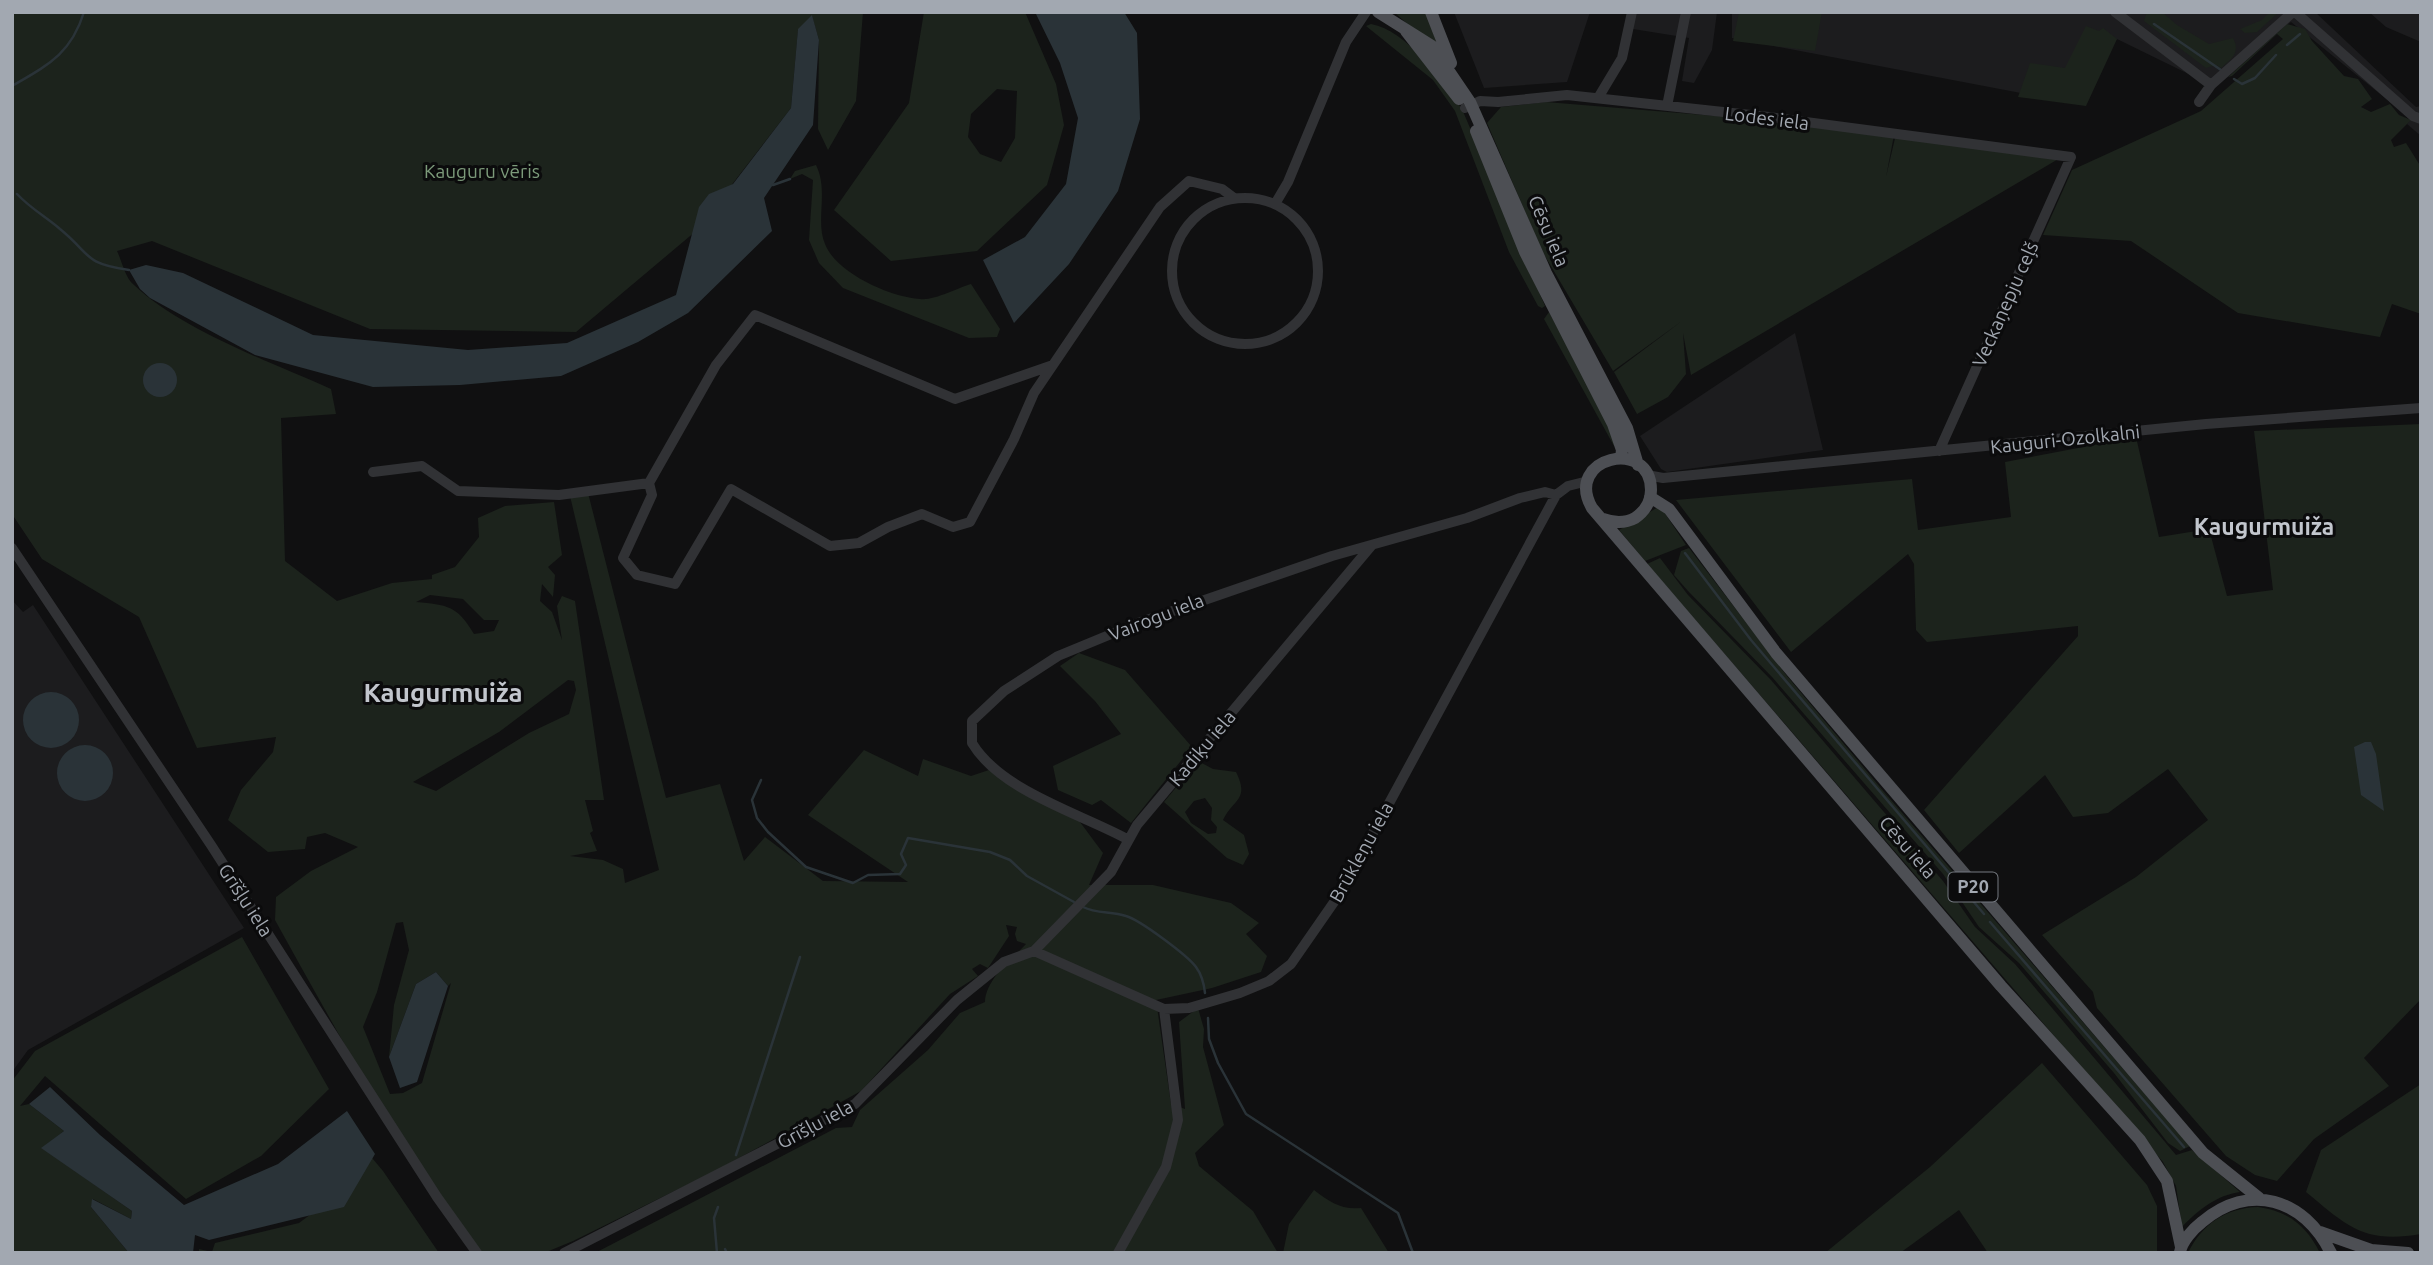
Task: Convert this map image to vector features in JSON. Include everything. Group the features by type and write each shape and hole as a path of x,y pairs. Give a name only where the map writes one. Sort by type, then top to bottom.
{"main road":[{"name":"Cēsu iela","path":"1378,12 1432,46 1460,86 1525,252 1613,424 1622,450 1621,458 1638,465"},
{"path":"1431,12 1460,86"},
{"name":"Cēsu iela","path":"1405,30 1468,106 1546,273 1627,428 1638,465 1647,475 1650,493 1669,509 1776,653 2203,1153 2259,1198"},
{"path":"1587,495 1588,481 1596,467 1604,461 1621,458"},
{"path":"1603,519 1618,522 1632,519 1644,510 1650,493"},
{"name":"Cēsu iela","path":"1587,495 1592,508 1781,732 2001,986 2140,1140 2167,1181 2180,1250"},
{"path":"2180,1250 2195,1227 2216,1210 2237,1201 2259,1198 2294,1210 2320,1232 2371,1250 2408,1253"},
{"path":"2320,1232 2331,1253"}],"street":[{"path":"1275,204 1288,182 1344,47 1366,12"},
{"path":"1598,98 1622,58 1632,12"},
{"path":"1667,106 1686,12"},
{"path":"2115,12 2211,85"},
{"path":"2199,102 2211,85 2294,12 2413,116 2421,119"},
{"name":"Lodes iela","path":"1468,106 1567,95 2071,157"},
{"name":"Veckaņepju ceļš","path":"1938,452 2071,157"},
{"path":"1053,365 955,399 755,315 716,365 649,483 652,495 623,558 637,576 675,584 731,489 830,546 859,543 888,527 922,514 953,527 970,522 1014,439 1034,393 1053,365 1160,207 1189,181 1223,189 1234,198"},
{"path":"1250,197 1275,204 1298,220 1311,238 1318,260 1318,284 1311,305 1287,331 1256,344 1233,344 1211,337 1194,325 1177,300 1171,270 1174,249 1183,231 1197,215 1214,204 1234,198 1250,197"},
{"name":"Kauguri-Ozolkalni","path":"1710,473 2298,416 2421,408"},
{"path":"373,472 422,467 457,491 559,495 649,483"},
{"path":"1647,475 1662,478 1710,473"},
{"path":"1650,493 1665,483 1710,473"},
{"path":"1558,493 1569,486 1588,481"},
{"path":"1558,493 1569,488 1580,489 1587,495"},
{"name":"Vairogu iela","path":"1127,839 1022,788 995,769 972,743 972,721 998,696 1058,656 1236,586 1467,519 1520,498 1545,492 1558,493"},
{"name":"Brūkleņu iela","path":"1164,1009 1189,1008 1269,981 1299,953 1340,892 1558,493"},
{"name":"Kadiķu iela","path":"1034,951 1111,872 1127,839 1372,545"},
{"name":"Grīšļu iela","path":"12,548 218,855 437,1197 477,1253"},
{"path":"1034,951 1164,1009 1178,1120 1166,1167 1119,1249"},
{"name":"Grīšļu iela","path":"564,1253 855,1104 957,1000 1004,962 1034,951"}],"shaded area":[{"path":"1035,12 1124,12 1137,33 1140,119 1118,191 1069,264 1014,323 983,260 1025,237 1066,184 1078,118 1060,63"},
{"path":"1454,12 1590,12 1567,82 1484,88"},
{"path":"1631,12 1717,12 1712,50 1694,83 1682,81 1689,38 1633,29"},
{"path":"1732,12 2315,12 2416,107 2421,106 2421,136 2407,124 2411,119 2291,22 2211,85 2117,39 2073,103 1732,38"},
{"path":"2369,12 2421,12 2421,42 2386,27"},
{"path":"812,15 819,40 813,125 764,198 772,231 688,313 638,342 561,376 460,385 373,387 255,355 150,298 140,289 129,270 146,265 183,273 313,335 468,350 567,343 676,295 699,207 709,194 733,184 791,108 798,29"},
{"path":"1795,333 1823,450 1667,472 1661,469 1640,436"},
{"path":"160,363 172,368 177,380 172,392 160,397 148,392 143,380 148,368"},
{"path":"12,600 23,612 33,605 244,928 28,1050 12,1072"},
{"path":"45,692 57,692 67,696 75,704 79,720 75,736 67,744 57,748 45,748 35,744 27,736 23,726 23,714 27,704 35,696"},
{"path":"2371,742 2376,754 2384,811 2361,795 2354,747"},
{"path":"79,745 91,745 101,749 109,757 113,773 109,789 101,797 91,801 79,801 69,797 61,789 57,779 57,767 61,757 69,749"},
{"path":"436,972 448,986 417,1082 400,1088 389,1057 416,984"},
{"path":"50,1087 100,1135 184,1205 278,1164 347,1111 375,1154 344,1207 209,1240 195,1235 193,1253 129,1253 91,1207 92,1199 131,1219 132,1211 41,1148 64,1131 29,1104"}],"green space":[{"name":"Kauguru vēris","path":"12,12 863,12 856,101 828,150 818,129 819,40 812,16 798,30 791,108 696,231 576,332 370,329 152,241 117,251 131,282 176,316 228,344 331,389 336,414 281,418 285,561 337,601 392,583 432,579 432,575 455,567 479,537 478,518 505,506 554,502 562,555 548,567 555,575 553,597 542,584 540,601 552,612 562,640 557,606 562,596 575,601 604,800 585,800 593,831 590,833 597,851 570,856 603,860 623,869 625,883 659,870 570,496 588,493 666,798 720,784 744,861 765,837 823,881 908,882 808,815 864,750 918,776 923,759 971,776 989,770 1077,818 1103,853 1089,885 1153,885 1231,903 1259,923 1246,934 1267,956 1261,972 1212,988 1156,1000 1171,1104 1185,1109 1179,1022 1198,1008 1204,1029 1203,1047 1224,1125 1195,1153 1199,1166 1253,1211 1278,1253 595,1253 836,1128 852,1127 860,1110 928,1050 960,1013 985,1002 994,978 1026,944 1017,941 1017,927 1006,925 1009,936 988,968 980,964 972,969 978,976 950,994 861,1091 719,1169 573,1241 544,1253 482,1253 424,1174 398,1133 275,920 276,897 311,871 358,847 325,833 307,837 305,849 268,852 228,820 241,790 273,752 276,737 197,748 139,617 42,559 12,514","holes":["430,595 463,599 484,620 499,620 494,631 474,634 462,617 450,608 416,602","568,680 574,681 576,690 569,714 529,733 436,791 413,782 499,732","403,922 409,950 394,1005 389,1057 416,984 436,972 448,986 451,983 422,1083 403,1093 390,1094 363,1027 377,992 396,923"]},
{"path":"924,12 1025,12 1056,84 1064,125 1047,185 977,251 891,261 834,210 909,103","holes":["997,89 1017,91 1015,138 1001,162 980,154 968,137 971,114"]},
{"path":"1394,12 1427,12 1437,44 1414,30"},
{"path":"1739,12 1822,12 1815,51 1733,41"},
{"path":"2147,12 2162,12 2177,25 2209,44 2233,38 2236,48 2234,55 2221,68 2216,65 2206,68 2144,21"},
{"path":"2270,12 2279,12 2257,32 2245,33 2240,29 2262,20"},
{"path":"1371,24 1384,28 1410,46 1434,71 1462,109 1545,306 1542,308 1538,306 1509,252 1455,111 1433,80 1366,26"},
{"path":"2287,24 2305,29 2312,41 2344,76 2358,79 2372,99 2361,107 2371,112 2390,104 2399,115 2411,120 2391,140 2394,147 2406,143 2421,167 2421,314 2392,304 2380,337 2238,313 2131,241 2043,235 2072,170 2201,111 2283,39 2277,34 2228,77"},
{"path":"2086,26 2099,31 2103,28 2117,39 2086,106 2018,97 2030,63 2065,68"},
{"path":"1546,102 1812,124 1894,135 1886,177 1896,134 2060,158 1691,375 1683,333 1686,374 1668,397 1637,414 1614,372 1682,321 1613,371 1542,251 1487,123 1501,107"},
{"path":"816,165 821,185 822,235 831,255 840,265 865,282 894,294 920,299 946,294 971,284 1000,329 997,337 969,338 843,288 819,263 809,240 813,180 802,174 790,179 795,171"},
{"path":"1549,312 1610,426 1616,445 1614,446 1544,319"},
{"path":"2421,424 2421,999 2364,1058 2389,1086 2314,1139 2277,1181 2255,1175 2226,1156 2097,1008 2093,992 2042,935 2136,877 2208,820 2168,769 2108,813 2073,817 2045,775 1959,853 1924,810 2078,636 2078,626 1927,642 1916,630 1914,564 1908,554 1791,652 1676,500 1912,479 1918,530 2011,517 2005,462 2136,437 2159,537 2209,529 2227,596 2273,590 2254,431"},
{"path":"1660,506 1686,545 1645,561 1619,530"},
{"path":"1689,548 1787,676 1884,792 2190,1146 2180,1151 2168,1143 2114,1073 2019,963 1979,927 1943,874 1772,677 1674,575 1681,551"},
{"path":"1660,558 1688,595 1771,680 1943,881 1975,927 2015,964 2176,1155 2192,1150 2240,1192 2223,1196 2208,1204 2182,1227 2176,1186 2163,1162 1647,564"},
{"path":"1079,653 1125,670 1192,747 1131,823 1101,800 1092,805 1058,790 1053,766 1121,734 1095,701 1060,666"},
{"path":"1198,761 1213,769 1236,772 1241,794 1223,820 1244,835 1249,854 1243,865 1227,858 1164,802","holes":["1205,798 1212,808 1211,820 1217,827 1216,833 1208,834 1191,823 1185,812 1194,801"]},
{"path":"242,937 329,1089 261,1156 186,1199 45,1076 20,1106 29,1104 64,1131 42,1148 132,1211 131,1219 93,1199 91,1207 129,1253 12,1253 12,1081 35,1051"},
{"path":"2042,1063 2147,1185 2157,1206 2157,1253 1988,1253 1959,1210 1900,1253 1825,1253 1930,1167"},
{"path":"2421,1084 2421,1234 2370,1234 2345,1223 2306,1192 2321,1150"},
{"path":"362,1146 383,1171 439,1253 199,1253 199,1249 212,1252 215,1243 299,1223 323,1205"},
{"path":"1314,1190 1336,1204 1347,1208 1361,1208 1389,1253 1283,1253 1289,1224"},
{"path":"2258,1207 2279,1212 2295,1221 2309,1235 2320,1253 2188,1253 2200,1234 2216,1219 2246,1208"}],"waterway":[{"path":"12,86 57,57 72,38 84,12"},
{"path":"2154,24 2221,70"},
{"path":"2287,45 2300,34"},
{"path":"2234,79 2242,84 2255,78 2276,55"},
{"path":"773,185 790,179"},
{"path":"17,194 89,257 103,264 129,270"},
{"path":"1685,553 1751,640 1984,914"},
{"path":"761,780 752,800 757,818 768,832 806,867 853,883 868,875 900,874 906,865 901,854 908,838 990,852 1010,860 1027,876 1074,902"},
{"path":"1083,907 1126,916 1152,931 1196,967 1205,993"},
{"path":"1990,922 2184,1147"},
{"path":"736,1155 800,957"},
{"path":"1208,1018 1209,1039 1218,1063 1246,1114 1398,1213 1413,1253"},
{"path":"717,1253 714,1218 718,1207"},
{"path":"725,1249 727,1253"}],"district":[{"name":"Kaugurmuiža","path":"2264,527"},
{"name":"Kaugurmuiža","path":"443,693"}]}
